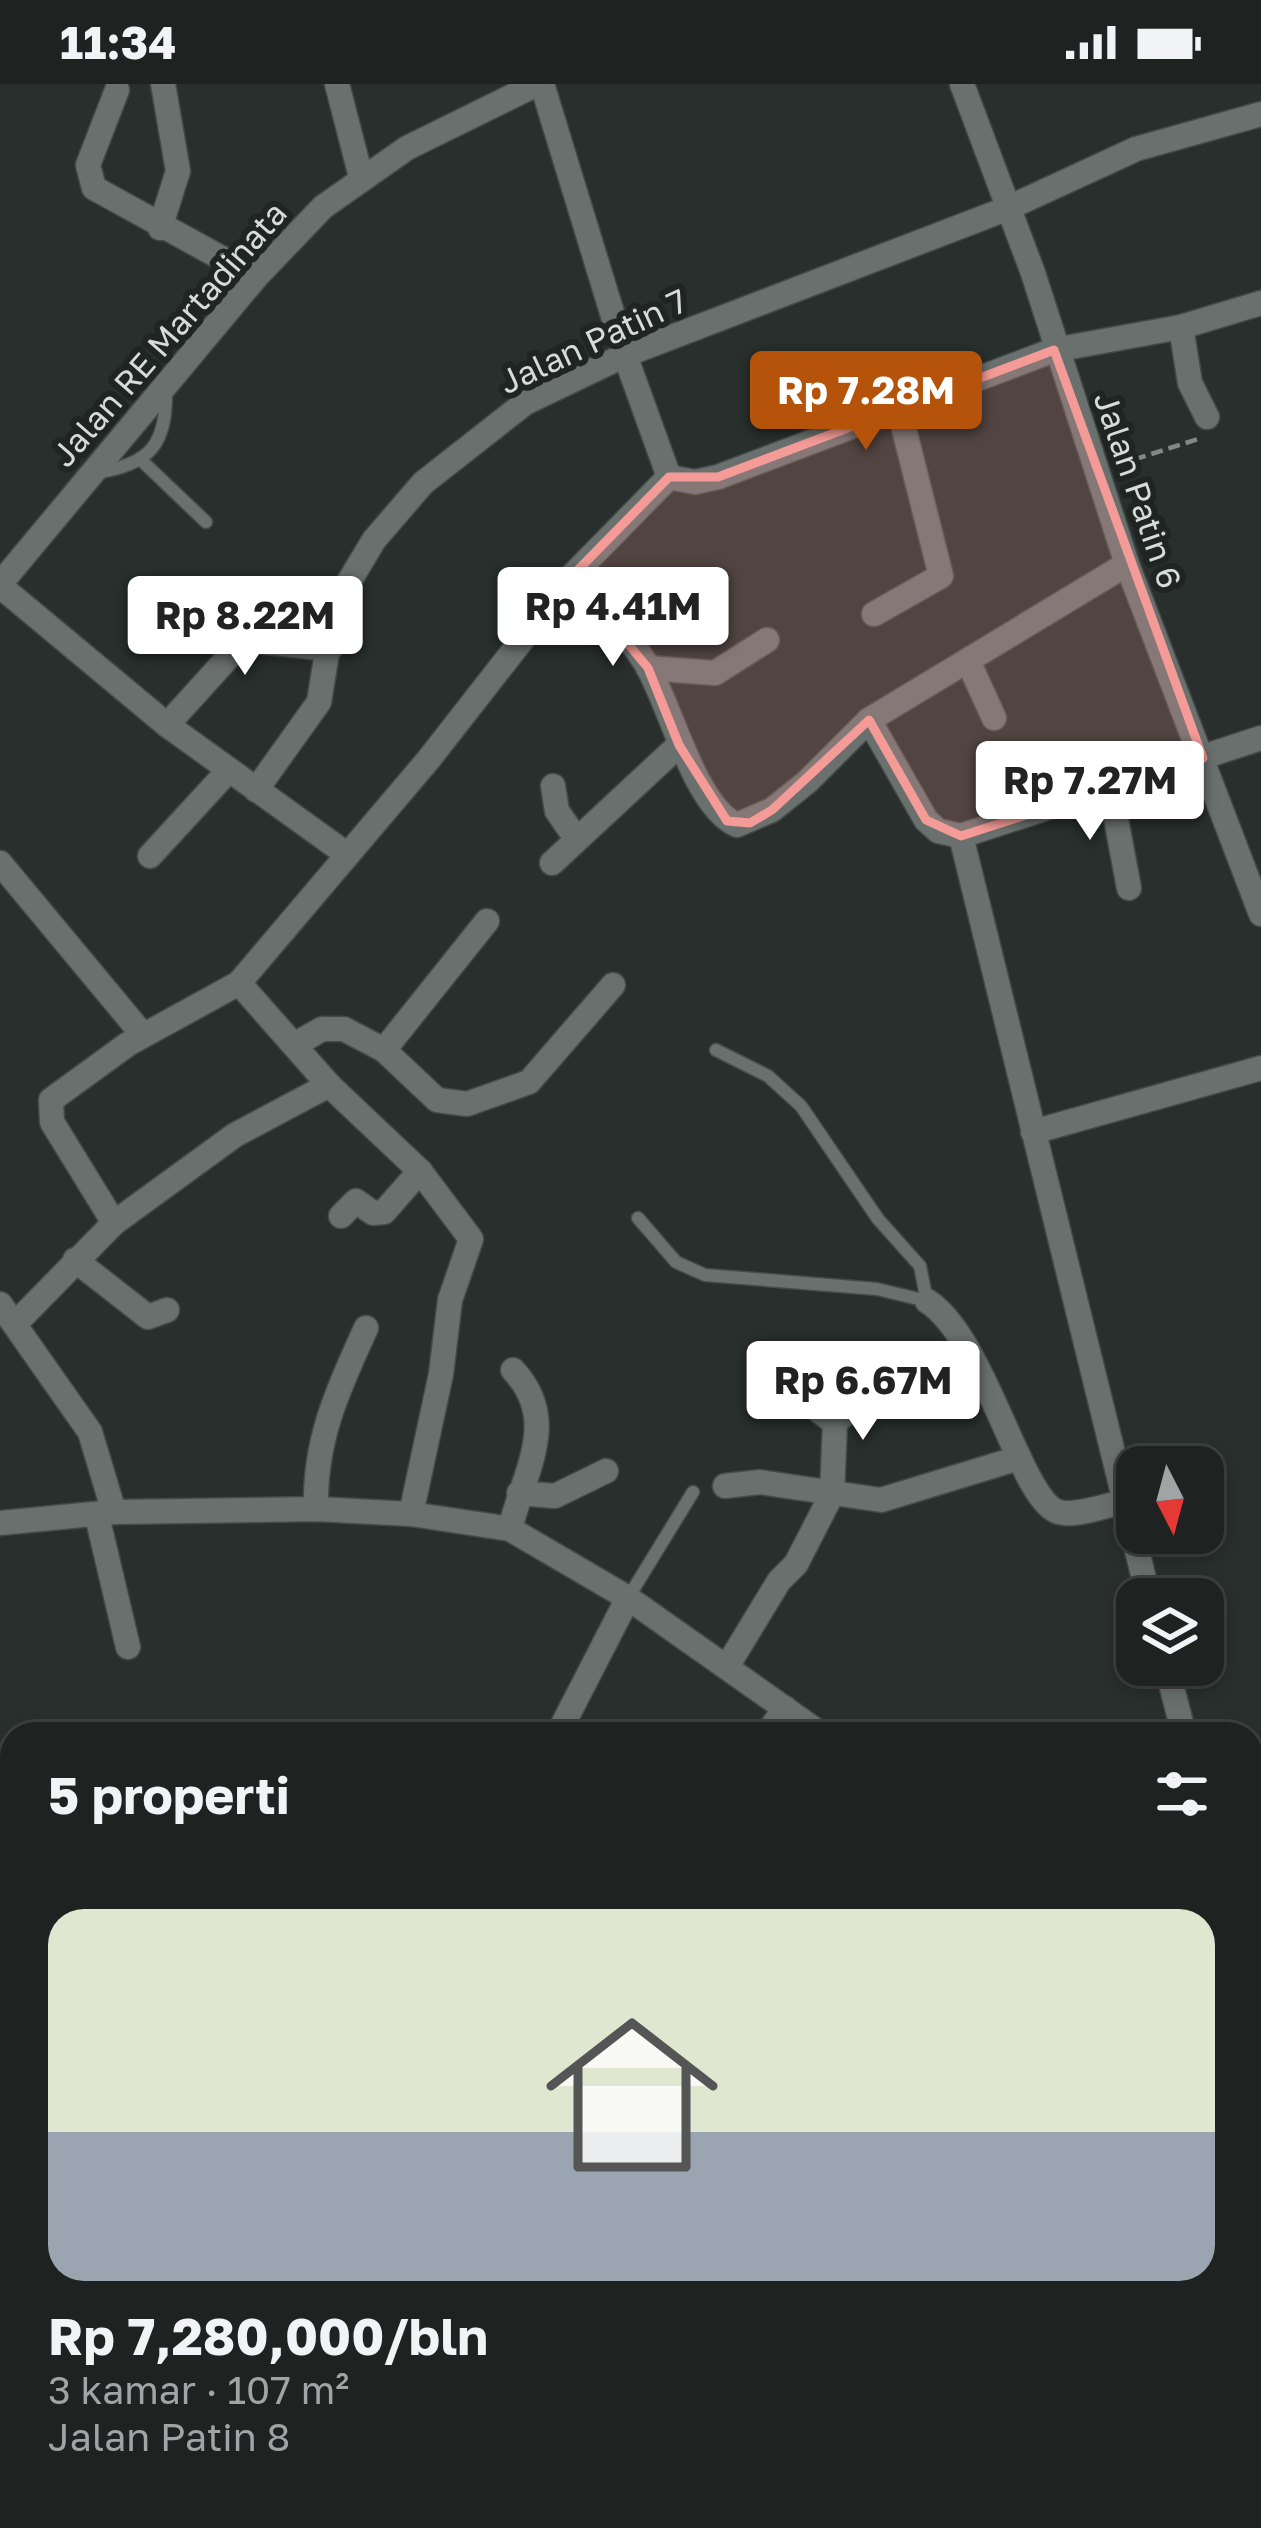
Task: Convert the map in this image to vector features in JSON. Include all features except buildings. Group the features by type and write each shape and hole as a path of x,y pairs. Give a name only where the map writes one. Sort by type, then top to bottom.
{"street":[{"path":"160,228 178,171 163,84"},
{"path":"337,84 361,177"},
{"path":"540,84 625,355 669,477"},
{"name":"Jalan RE Martadinata","path":"0,585 13,556 92,473 256,277 323,207 361,177 462,116 540,84"},
{"name":"Jalan Patin 6","path":"962,84 1033,273 1126,564 1253,871 1261,914"},
{"path":"117,90 88,176 94,188 256,277"},
{"name":"Jalan Patin 7","path":"256,790 319,702 344,590 374,541 423,483 525,403 625,355 1006,209 1136,148 1261,114"},
{"path":"669,477 695,482 718,478 1054,350 1180,327 1261,303"},
{"path":"1180,327 1190,383 1207,418"},
{"path":"874,614 941,576 899,409"},
{"path":"114,1223 47,1107 143,1035 239,983 429,759 572,576 669,477"},
{"path":"572,576 612,616 648,668 679,745 727,820 751,823 807,782 869,719 1126,564"},
{"path":"0,585 167,725 345,853"},
{"path":"167,725 244,640 330,649"},
{"path":"648,668 715,673 767,640"},
{"path":"968,661 994,718"},
{"path":"869,719 926,820 938,831 961,836 1261,738"},
{"path":"553,863 575,837 679,745"},
{"path":"150,856 229,770"},
{"path":"553,786 557,811 575,837"},
{"path":"1110,787 1130,889"},
{"path":"961,836 1116,1469"},
{"path":"0,863 143,1035"},
{"path":"384,1051 487,921"},
{"path":"239,983 329,1084 420,1171 467,1229 471,1248 450,1300 441,1373 412,1514"},
{"path":"296,1044 333,1027 384,1051 437,1100 467,1104 529,1082 613,985"},
{"path":"1034,1132 1259,1079"},
{"path":"128,1647 90,1432 9,1313 114,1223 235,1135 329,1084"},
{"path":"340,1216 356,1202 373,1213 384,1212 420,1171"},
{"path":"75,1260 148,1317 166,1310"},
{"path":"927,1301 944,1312 966,1338 1019,1458 1058,1512 1116,1503"},
{"path":"316,1509 319,1449 328,1411 366,1328"},
{"path":"510,1529 540,1412 533,1391 513,1370"},
{"path":"728,1665 796,1564 832,1494 835,1424 873,1388"},
{"path":"795,1393 835,1424"},
{"path":"725,1486 760,1482 881,1500 1019,1458"},
{"path":"519,1492 555,1496 606,1471"},
{"path":"0,1523 106,1514 316,1509 412,1514 510,1529 628,1598 804,1722"},
{"path":"564,1722 628,1598"},
{"path":"1171,1686 1181,1722"},
{"path":"775,1722 785,1708"}],"lane":[{"path":"92,473 141,460 162,436 166,386"},
{"path":"141,460 206,522"},
{"path":"638,1218 676,1262 706,1275 877,1289 927,1301 920,1266 878,1219 801,1106 768,1076 716,1050"},
{"path":"628,1598 693,1492"}],"path":[{"path":"1095,472 1206,436 1207,418"}],"highlighted area":[{"path":"1054,350 1203,758 961,836 926,820 869,720 772,810 750,823 727,821 679,745 648,668 572,576 669,477 718,477"}]}
